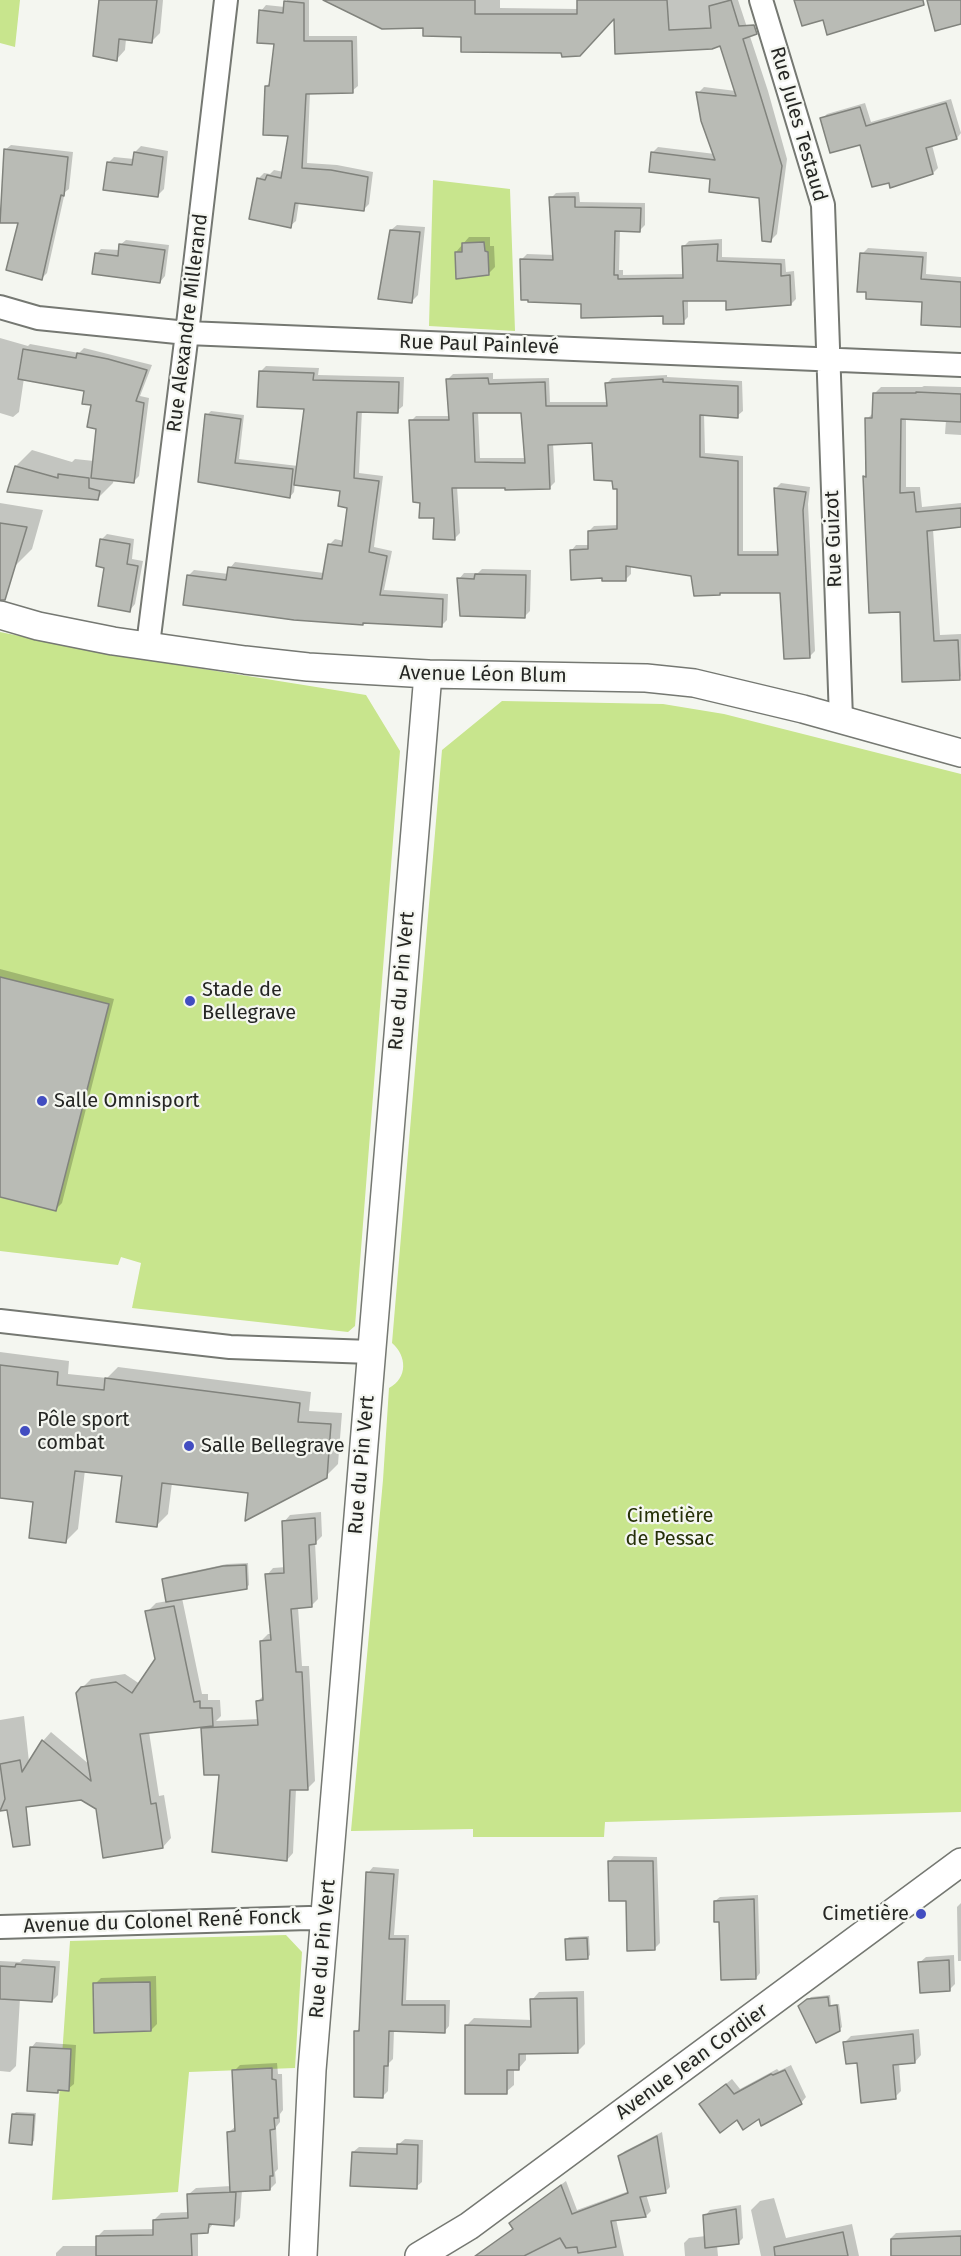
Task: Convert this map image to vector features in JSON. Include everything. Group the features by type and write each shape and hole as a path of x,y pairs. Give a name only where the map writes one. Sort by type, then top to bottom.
{"street":[{"name":"Rue Alexandre Millerand","path":"148,645 226,0"},
{"name":"Rue Jules Testaud","path":"761,0 823,205 827,358"},
{"name":"Rue Paul Painlevé","path":"0,307 38,318 187,333 961,365"},
{"name":"Rue Guizot","path":"827,358 841,719"},
{"name":"Avenue Léon Blum","path":"0,615 38,626 113,641 308,667 428,674 646,678 694,683 841,719 961,753"},
{"name":"Rue du Pin Vert","path":"303,2256 312,2070 428,674"},
{"path":"0,1321 230,1347 371,1352"},
{"name":"Avenue Jean Cordier","path":"419,2256 469,2226 961,1862"},
{"name":"Avenue du Colonel René Fonck","path":"0,1927 309,1918 324,1920"}],"green space":[{"path":"0,0 20,0 15,47 0,43"},
{"path":"433,180 510,189 515,331 429,326"},
{"name":"Stade de Bellegrave","path":"0,632 104,653 366,695 400,751 355,1326 348,1332 132,1308 141,1263 121,1257 118,1265 0,1251"},
{"name":"Cimetière de Pessac","path":"502,701 663,704 724,714 961,774 961,1812 605,1822 604,1837 473,1837 473,1829 351,1831 383,1480 389,1388 400,1379 403,1367 401,1354 392,1343 442,750"},
{"path":"286,1935 302,1952 295,2068 189,2072 178,2192 52,2200 70,1941"}],"building":[{"path":"99,0 157,0 152,43 119,39 117,61 93,56"},
{"path":"323,0 475,0 475,14 577,14 577,0 667,0 669,30 711,28 709,6 731,0 739,26 754,25 757,34 743,39 782,166 771,242 762,241 759,198 709,192 710,179 649,172 651,152 715,160 701,121 696,92 736,96 720,46 712,49 615,54 614,19 580,56 562,57 561,53 461,52 461,37 423,36 423,28 382,29"},
{"path":"794,0 923,0 924,5 827,35 823,20 802,26"},
{"path":"927,0 961,0 961,24 935,31"},
{"path":"284,1 304,3 304,41 352,41 353,93 306,94 302,168 331,170 368,177 364,211 295,203 291,228 249,219 257,178 265,180 267,175 281,178 288,136 263,135 265,86 269,86 274,44 257,43 259,10 283,13"},
{"path":"946,103 957,139 926,148 933,174 890,188 889,183 872,187 860,145 830,153 820,118 860,107 866,126"},
{"path":"4,149 68,157 64,196 61,195 42,280 6,270 18,223 0,223"},
{"path":"134,152 163,157 158,197 103,190 107,162 132,165"},
{"path":"549,197 575,197 575,207 641,208 640,232 615,231 614,275 618,275 618,279 683,278 682,246 718,244 717,261 781,264 781,276 790,275 791,305 726,310 726,301 683,301 684,324 663,324 663,316 581,318 581,304 521,300 520,259 553,260"},
{"path":"390,230 420,232 412,303 378,299"},
{"path":"484,242 485,251 488,252 489,275 456,279 455,252 462,252 462,243"},
{"path":"119,244 165,250 160,283 92,274 95,253 118,256"},
{"path":"860,253 923,257 921,279 961,282 961,327 921,325 922,302 866,299 866,292 857,292"},
{"path":"23,349 76,358 77,353 147,370 136,401 144,403 134,483 91,478 96,429 87,427 91,405 82,404 84,391 18,379"},
{"path":"259,371 314,373 313,380 399,382 398,413 357,412 354,478 379,481 369,552 387,556 380,595 443,599 442,627 294,620 183,605 187,575 226,580 228,567 322,579 328,544 342,546 347,508 338,506 340,491 294,485 304,409 257,407"},
{"path":"488,378 489,384 545,382 546,406 607,406 605,383 663,379 663,382 738,386 738,418 700,415 700,457 738,461 738,555 778,555 774,488 806,492 803,510 810,658 784,659 780,593 720,593 720,595 694,596 691,576 626,566 626,581 602,581 602,578 571,580 570,550 588,549 588,531 617,529 617,489 613,489 612,481 594,480 592,443 548,445 550,489 452,488 455,540 433,539 434,518 419,518 420,503 413,502 409,420 449,420 446,379","holes":["473,413 521,413 525,463 475,462"]},
{"path":"873,393 961,394 961,422 901,419 900,493 914,492 916,512 961,508 961,527 927,531 934,641 958,640 960,680 902,682 900,612 869,613 863,476 866,477 865,418 872,418"},
{"path":"205,414 241,419 235,463 293,469 290,498 198,482"},
{"path":"15,466 58,478 58,474 89,478 89,488 100,491 98,500 7,492"},
{"path":"0,523 27,527 5,600 0,600"},
{"path":"100,539 130,544 127,564 138,566 130,612 98,606 104,568 96,566"},
{"path":"475,574 526,575 525,618 460,616 457,578 474,579"},
{"name":"Salle Omnisport","path":"0,977 109,1004 56,1211 0,1197"},
{"name":"Salle Bellegrave","path":"0,1365 58,1372 57,1385 104,1390 105,1378 300,1403 298,1422 331,1424 327,1478 245,1521 248,1493 162,1483 157,1527 116,1522 122,1476 75,1471 66,1543 29,1538 33,1502 0,1498"},
{"path":"315,1518 316,1544 309,1545 312,1607 291,1609 296,1672 302,1672 308,1790 290,1790 287,1861 212,1852 219,1775 204,1775 201,1728 258,1725 256,1701 263,1700 260,1641 271,1640 265,1574 284,1573 282,1521"},
{"path":"246,1565 247,1589 166,1602 162,1579 223,1566"},
{"path":"174,1606 194,1702 200,1701 200,1708 212,1708 213,1726 140,1734 151,1804 156,1803 163,1848 103,1858 96,1809 81,1800 26,1807 30,1845 13,1847 7,1810 0,1811 5,1799 0,1764 20,1760 22,1772 42,1740 91,1781 76,1693 81,1687 116,1682 132,1693 155,1659 145,1611"},
{"path":"608,1861 653,1861 655,1950 627,1951 626,1901 609,1901"},
{"path":"366,1872 394,1874 389,1939 405,1939 402,2005 445,2005 445,2033 389,2031 388,2066 384,2066 383,2098 354,2097 354,2031 359,2031"},
{"path":"754,1899 756,1979 721,1980 719,1922 714,1922 714,1901"},
{"path":"587,1938 588,1959 566,1960 565,1939"},
{"path":"949,1960 950,1991 920,1993 918,1962"},
{"path":"16,1964 55,1967 52,2002 0,1999 0,1966 15,1967"},
{"path":"150,1982 151,2031 94,2033 93,1983"},
{"path":"828,1997 829,2006 837,2005 840,2031 816,2043 798,2006 807,1999"},
{"path":"577,1998 578,2053 519,2054 519,2070 507,2070 507,2094 465,2094 465,2025 531,2027 530,1999"},
{"path":"913,2034 915,2063 893,2065 896,2099 861,2103 857,2063 846,2064 843,2042"},
{"path":"30,2047 71,2049 69,2091 58,2090 58,2093 27,2091"},
{"path":"272,2068 272,2079 276,2080 278,2118 274,2118 275,2129 270,2130 273,2176 270,2176 270,2190 230,2192 227,2132 235,2131 232,2070"},
{"path":"785,2070 802,2104 761,2126 759,2119 743,2130 737,2120 720,2133 699,2104 726,2084 734,2094 771,2074"},
{"path":"12,2114 34,2115 32,2145 9,2143"},
{"path":"657,2136 666,2193 640,2197 646,2217 611,2221 616,2247 578,2253 577,2247 566,2248 560,2238 524,2256 475,2256 513,2229 509,2223 561,2185 572,2214 628,2193 618,2156"},
{"path":"397,2144 418,2145 417,2189 350,2186 352,2152 397,2154"},
{"path":"236,2192 234,2226 209,2224 208,2233 191,2234 192,2256 96,2256 96,2236 153,2235 153,2220 188,2218 187,2194"},
{"path":"736,2209 739,2244 705,2248 703,2215"},
{"path":"843,2232 848,2256 775,2256 774,2247"},
{"path":"961,2236 961,2256 891,2256 891,2239"}],"place":[{"name":"Stade de Bellegrave","path":"190,1001"},
{"name":"Salle Omnisport","path":"42,1101"},
{"name":"Pôle sport combat","path":"25,1431"},
{"name":"Salle Bellegrave","path":"189,1446"},
{"name":"Cimetière","path":"921,1914"}]}
